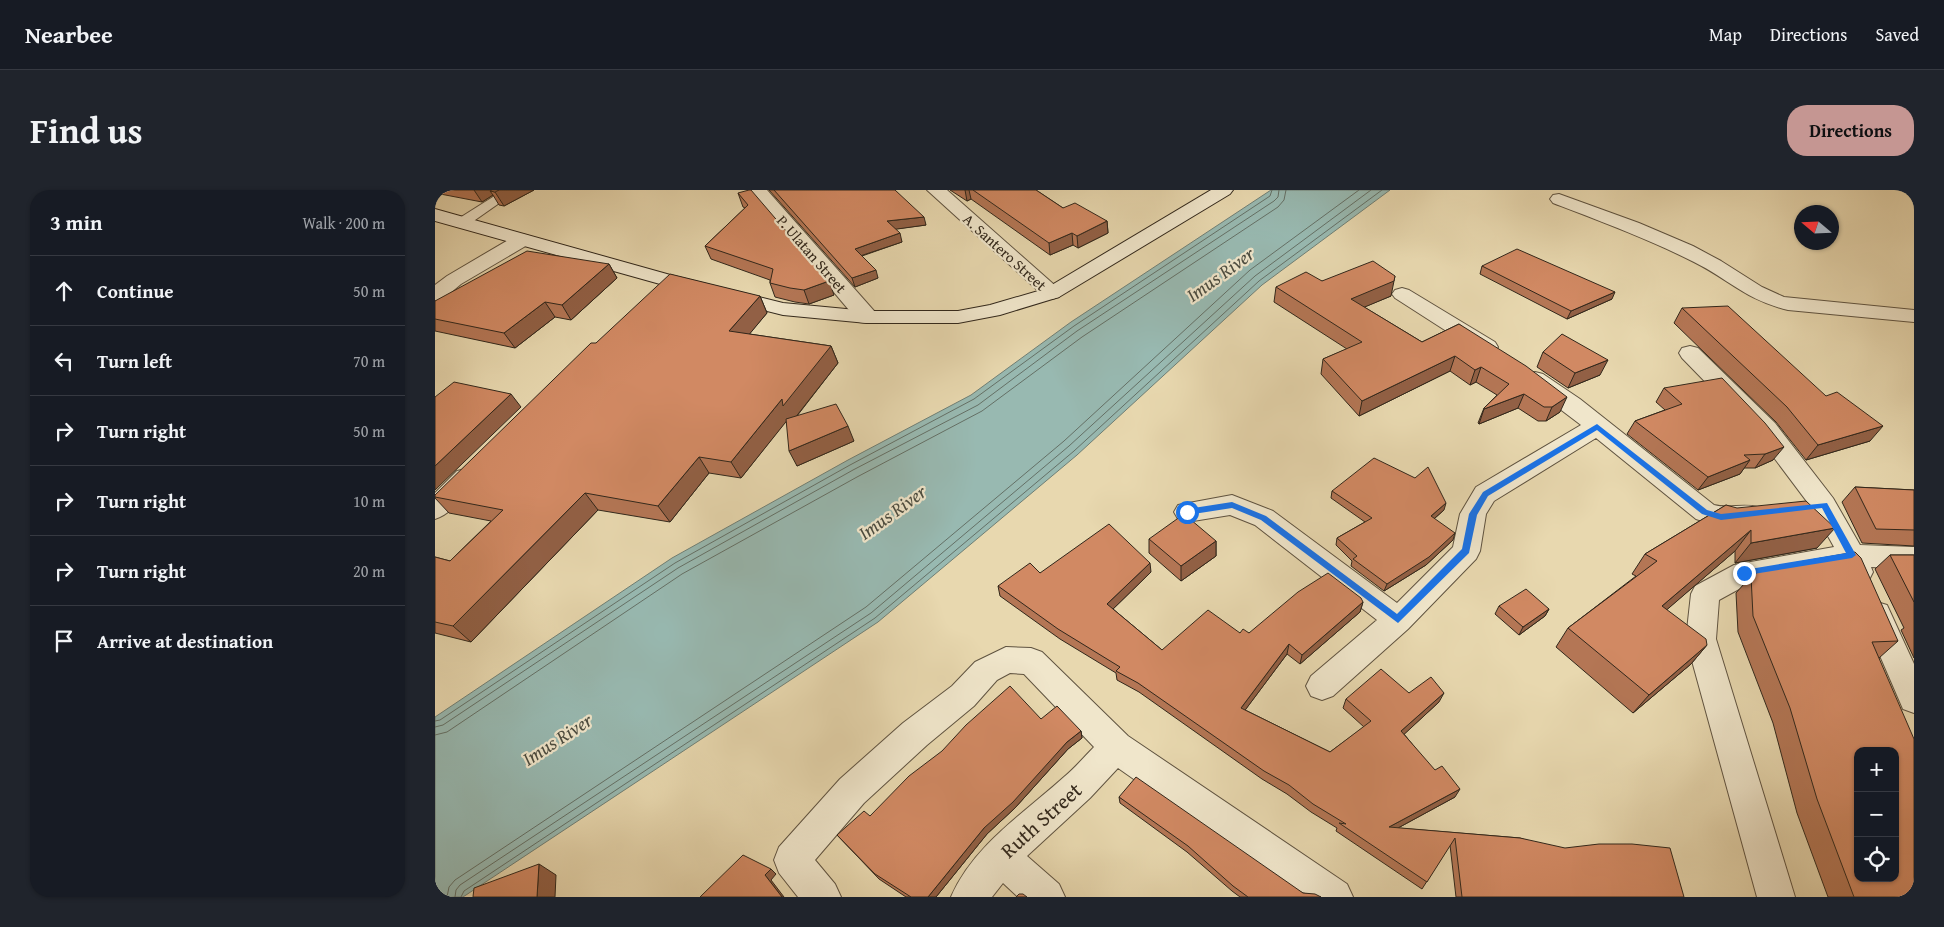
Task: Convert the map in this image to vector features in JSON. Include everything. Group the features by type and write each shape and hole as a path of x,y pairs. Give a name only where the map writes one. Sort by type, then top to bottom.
{"street":[{"name":"P. Ulatan Street","path":"757,190 867,317"},
{"name":"A. Santero Street","path":"936,190 1052,294"},
{"path":"435,215 522,240 660,287 783,308 867,317 958,317 993,311 1052,294 1224,190"},
{"path":"1559,198 1649,234 1703,259 1771,300 1788,304 1912,318"},
{"path":"435,296 453,280 522,240"},
{"path":"1402,294 1510,361 1572,405 1705,512 1721,517 1767,512"},
{"path":"1690,353 1766,429 1824,505 1852,555 1914,699"},
{"path":"1323,686 1398,620 1466,551 1473,514 1485,494 1597,426"},
{"path":"435,509 484,460"},
{"path":"1187,512 1232,505 1263,518 1398,620"},
{"path":"1796,508 1824,505"},
{"path":"1776,897 1701,639 1705,594 1744,573 1852,555 1914,558"},
{"path":"822,897 792,860 852,791 915,734 963,696 986,671 1006,660 1031,661 1116,747 1333,897"},
{"name":"Ruth Street","path":"970,897 1000,856 1078,788 1116,747"},
{"path":"1000,856 1046,897"}],"lane":[{"path":"463,222 512,190"}],"water":[{"name":"Imus River","path":"1271,190 1390,190 1262,285 1077,455 878,622 463,897 435,897 435,717 672,558 848,460 971,395 1071,322"}],"building":[{"path":"751,190 829,281 804,290 770,283 773,269 705,246 748,205 738,193"},
{"path":"774,190 895,190 924,217 887,221 900,233 855,249 876,270 852,278"},
{"path":"973,190 1036,190 1063,208 1075,203 1107,221 1077,236 1072,233 1049,243"},
{"path":"1517,249 1615,292 1571,311 1482,266"},
{"path":"527,251 609,264 562,305 545,302 504,333 435,319 435,301"},
{"path":"1373,261 1395,276 1394,281 1351,299 1422,342 1459,324 1526,366 1567,397 1552,407 1544,407 1524,394 1484,409 1509,384 1481,367 1475,370 1455,356 1362,401 1323,359 1362,342 1276,287 1306,272 1322,281"},
{"path":"670,274 760,296 729,331 831,346 783,406 782,399 731,462 699,457 658,506 585,493 453,626 435,622 435,557 450,561 503,510 435,497 435,495 591,343 596,343"},
{"path":"1728,306 1826,396 1837,392 1883,426 1818,445 1787,407 1682,308"},
{"path":"1562,334 1608,360 1575,373 1543,352"},
{"path":"1722,378 1765,423 1784,447 1765,454 1744,455 1750,460 1708,477 1635,421 1682,404 1664,388"},
{"path":"454,382 511,394 435,466 435,397"},
{"path":"836,404 848,426 789,451 786,419"},
{"path":"1374,458 1415,478 1428,467 1446,503 1431,516 1455,533 1429,557 1387,584 1353,559 1357,556 1337,538 1372,518 1332,491"},
{"path":"1855,487 1914,490 1914,530 1876,529"},
{"path":"1806,501 1835,528 1751,543 1751,530 1662,606 1706,639 1707,645 1649,695 1568,628 1657,561 1645,554 1726,505 1737,508"},
{"path":"1184,514 1216,541 1181,566 1149,539"},
{"path":"1109,524 1150,563 1107,604 1162,650 1208,610 1240,633 1243,629 1249,633 1298,592 1328,573 1361,598 1363,602 1302,655 1289,644 1241,708 1330,752 1371,721 1346,699 1381,669 1409,693 1431,677 1444,693 1401,731 1435,770 1442,766 1460,789 1389,827 1520,838 1565,848 1599,844 1632,844 1670,848 1684,897 1462,897 1455,838 1427,882 1339,823 1346,824 1313,804 1289,785 1264,771 1138,683 1116,671 1120,667 1058,629 998,586 1030,563 1040,573"},
{"path":"1855,552 1861,558 1898,641 1872,642 1914,739 1914,897 1854,897 1817,799 1790,708 1753,616 1751,576 1765,568"},
{"path":"1890,555 1914,555 1914,602"},
{"path":"1526,589 1549,609 1523,627 1499,606"},
{"path":"1010,686 1041,719 1057,706 1081,731 1067,742 1013,802 984,828 928,897 911,897 875,874 837,835 864,811 870,816 909,776 942,751 966,725"},
{"path":"1136,777 1303,893 1315,894 1321,897 1248,897 1188,846 1119,797"},
{"path":"743,855 771,869 765,875 782,897 700,897"},
{"path":"539,864 537,897 473,897 474,888"},
{"path":"1019,894 1023,894 1027,897 1016,897"}],"route":[{"path":"1187,512 1232,505 1263,518 1398,620 1466,551 1473,514 1485,494 1597,426 1705,512 1721,517 1824,505 1852,555 1744,573"}]}
